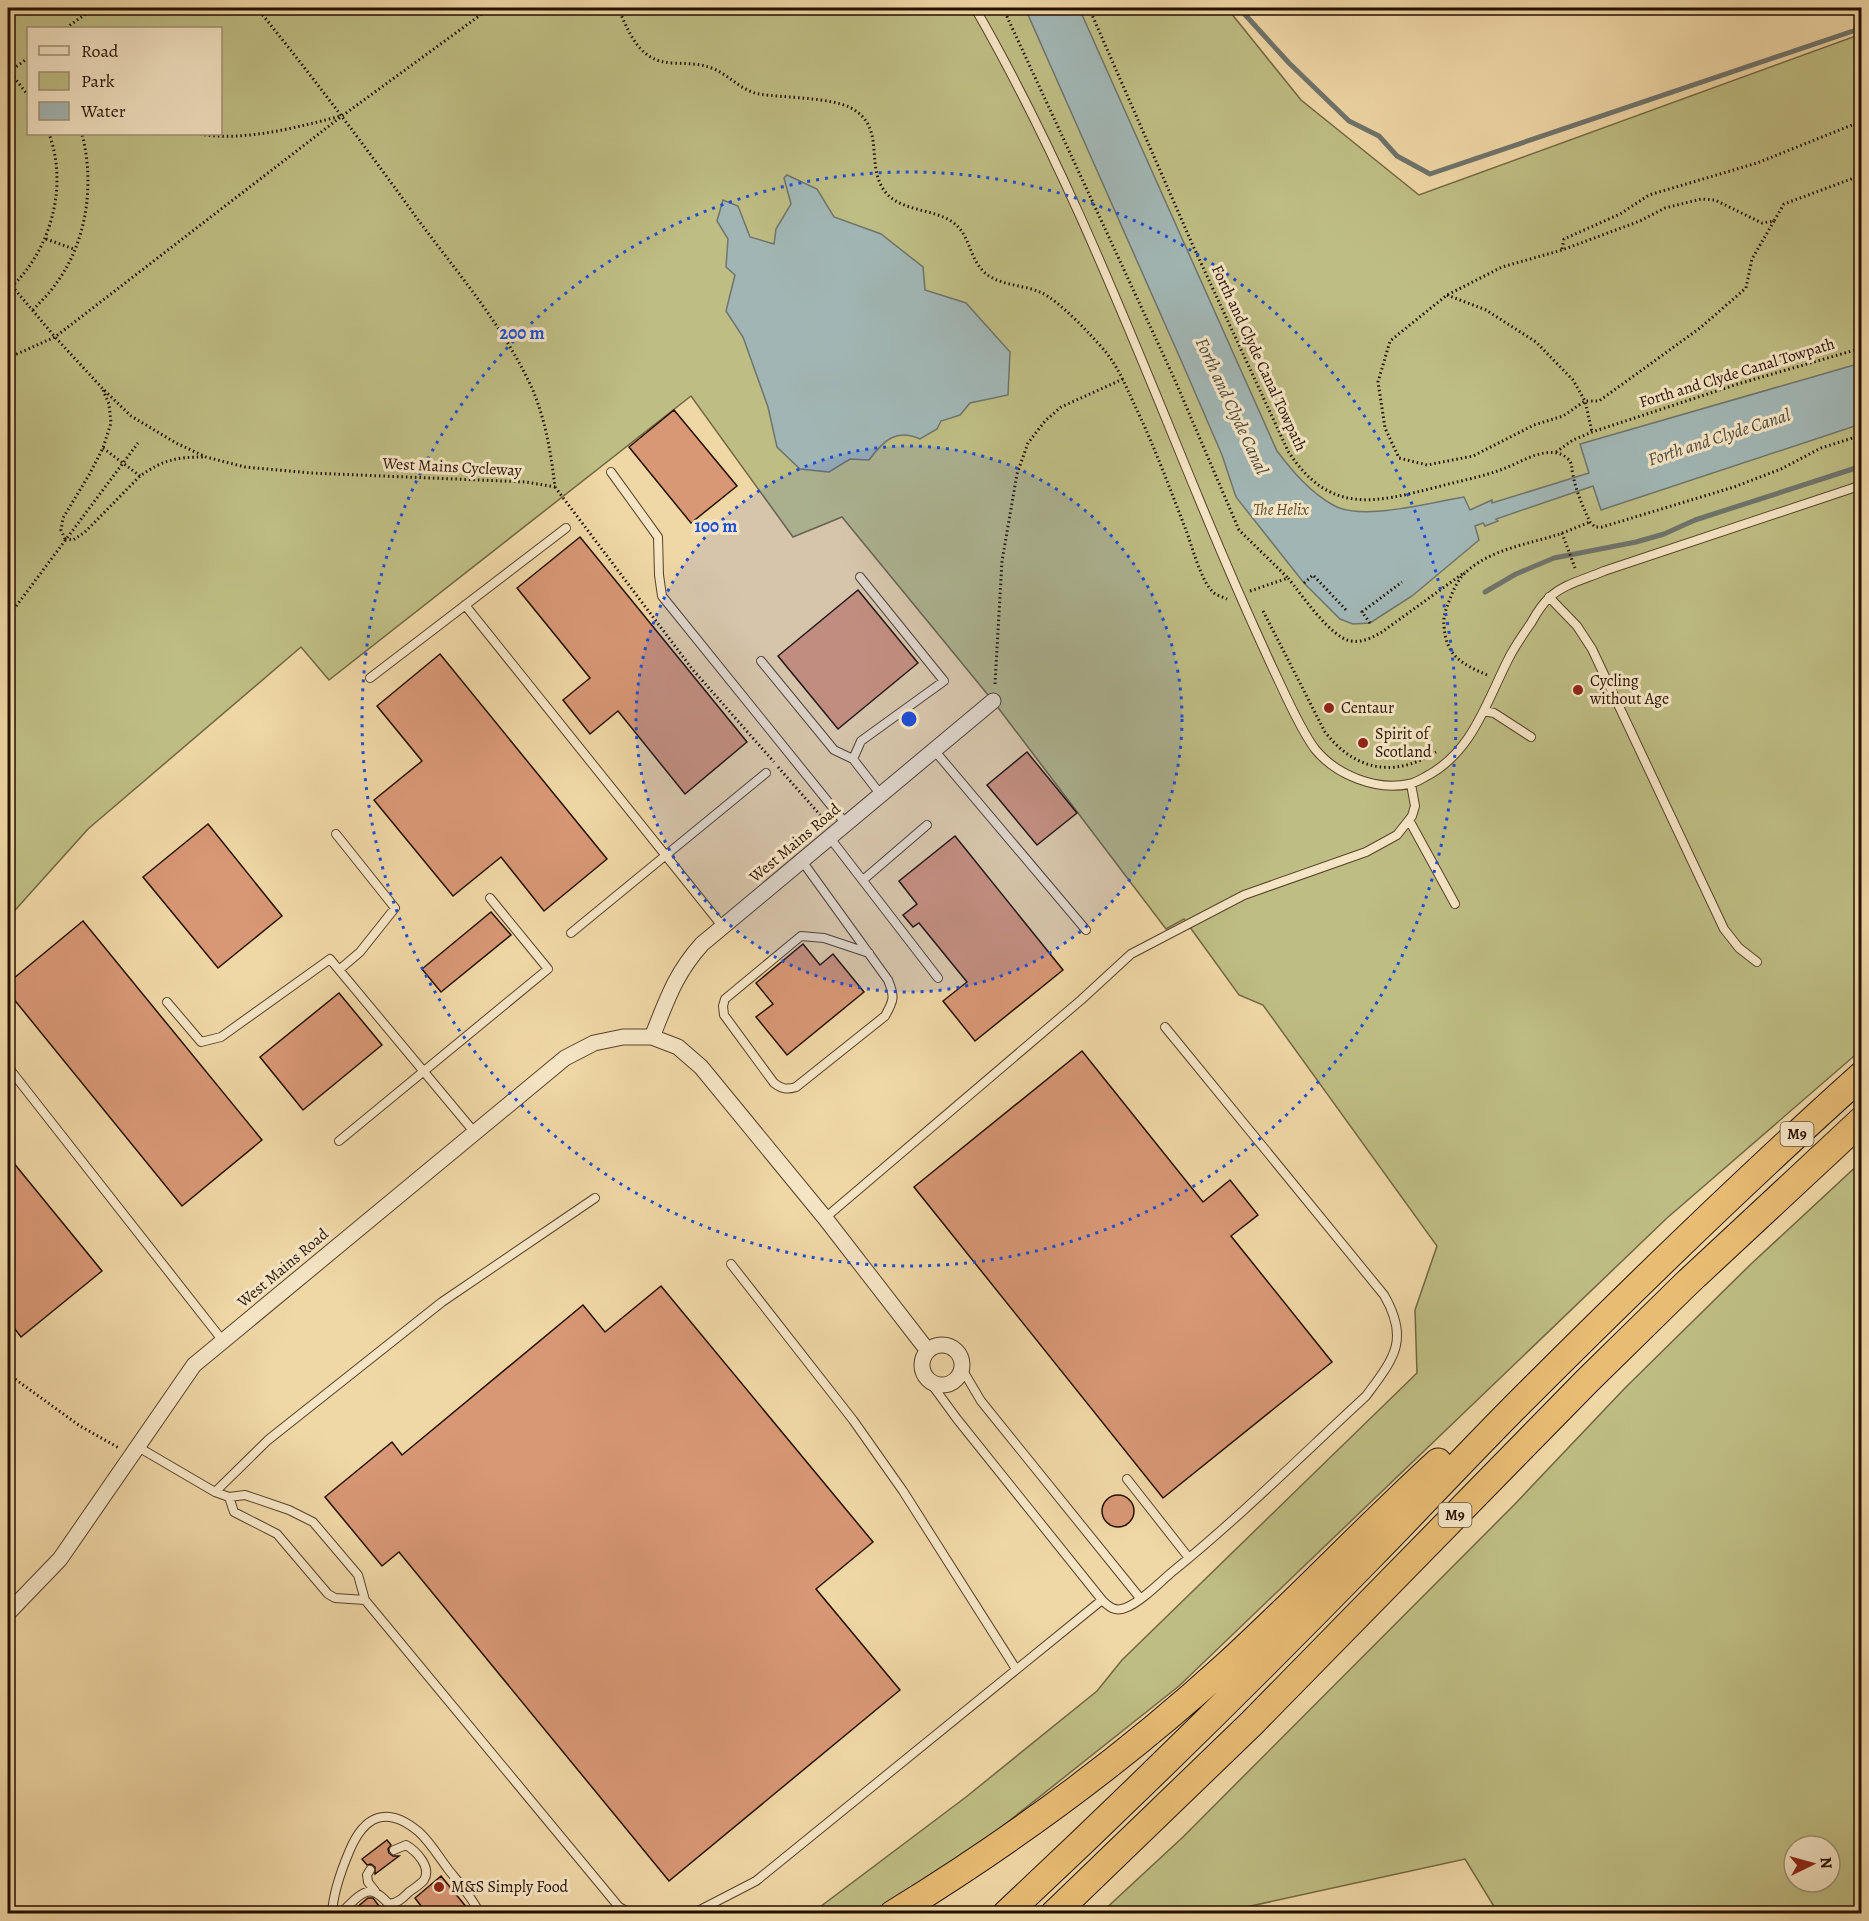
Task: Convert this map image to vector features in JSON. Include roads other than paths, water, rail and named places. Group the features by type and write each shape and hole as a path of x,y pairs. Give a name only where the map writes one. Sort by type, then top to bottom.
{"highway":[{"name":"M9","path":"1005,1914 1198,1730 1520,1402 1734,1193 1862,1075"},
{"name":"M9","path":"1054,1914 1284,1691 1687,1283 1862,1120"},
{"path":"893,1914 1009,1839 1170,1715 1284,1612 1424,1474 1734,1193"}],"street":[{"name":"West Mains Road","path":"652,1037 671,989 684,964 702,944 993,701"},
{"name":"West Mains Road","path":"8,1613 60,1559 194,1365 564,1058 594,1043 624,1037 652,1037 678,1047 701,1067 825,1218 928,1351"},
{"path":"940,1345 953,1348 961,1358 962,1369 957,1378 950,1383 937,1384 927,1378 922,1365 928,1351 940,1345"}],"lane":[{"path":"975,8 1064,180 1100,259 1239,596 1288,699 1315,748 1332,766 1370,783 1392,786 1411,784 1435,772 1452,758 1471,735 1511,654 1549,597 1566,586 1604,571 1862,485"},
{"path":"611,472 658,537 662,596 837,832 862,880 938,978"},
{"path":"370,678 566,528"},
{"path":"854,759 861,741 944,681 860,577"},
{"path":"1549,597 1577,626 1592,649 1724,929 1739,948 1757,962"},
{"path":"465,605 723,927"},
{"path":"761,661 834,750 854,759 881,795"},
{"path":"1484,711 1494,713 1531,737"},
{"path":"934,750 1086,930"},
{"path":"571,933 766,773"},
{"path":"825,1218 1081,1000 1131,954 1244,895 1366,852 1397,835 1409,820 1414,806 1411,784"},
{"path":"1409,820 1455,904"},
{"path":"862,880 927,825"},
{"path":"336,834 395,908 360,952 339,970"},
{"path":"802,861 869,953 888,980 893,992 893,1001 885,1016 796,1087 788,1090 779,1087 724,1015 725,999 801,936 824,938 869,953"},
{"path":"339,1141 549,969 490,898"},
{"path":"167,1002 201,1042 221,1037 330,959 475,1133"},
{"path":"927,1378 957,1419 1102,1600 1109,1607 1122,1610 1129,1607 1189,1558 1366,1396 1386,1369 1395,1351 1398,1332 1393,1312 1384,1295 1165,1027"},
{"path":"8,1067 223,1341"},
{"path":"215,1491 268,1440 442,1302 595,1198"},
{"path":"731,1264 853,1420 903,1491 1016,1669"},
{"path":"962,1369 981,1401 1140,1598"},
{"path":"134,1451 229,1497 245,1495 289,1510 314,1522 358,1575 365,1600 619,1907 632,1914"},
{"path":"1127,1479 1189,1558"},
{"path":"229,1497 234,1512 277,1534 328,1594 335,1598 365,1600"},
{"path":"689,1914 756,1881 1102,1600"},
{"path":"332,1914 340,1873 354,1839 365,1824 376,1818 388,1817 403,1821 420,1833 480,1914"},
{"path":"389,1904 396,1903 424,1880 426,1872 414,1850 406,1845 394,1850"},
{"path":"370,1870 367,1875 368,1882 397,1914"},
{"path":"340,1914 358,1895 375,1891"}],"water":[{"name":"Forth and Clyde Canal","path":"1025,8 1079,8 1277,451 1302,481 1333,505 1345,510 1378,511 1464,497 1470,510 1492,500 1492,503 1589,473 1580,444 1861,363 1861,424 1601,510 1593,486 1496,519 1498,521 1485,526 1483,523 1475,526 1479,540 1412,596 1370,623 1353,624 1340,619 1304,583 1236,497 1222,455"},
{"path":"787,175 817,189 834,217 881,234 923,267 925,290 966,303 1010,352 1008,395 970,403 960,415 941,421 937,429 920,439 904,435 891,438 869,460 850,459 829,472 800,469 777,447 768,407 743,337 726,311 735,275 726,267 728,239 717,221 723,200 738,206 750,237 774,244 776,229 791,204 784,178"}],"waterway":[{"path":"1239,8 1289,63 1349,121 1379,136 1397,156 1430,174 1862,28"},
{"path":"1485,592 1516,574 1554,558 1636,542 1664,534 1695,520 1862,466"}],"place":[{"name":"Cycling without Age","path":"1578,690"},
{"name":"Centaur","path":"1329,708"},
{"name":"Spirit of Scotland","path":"1363,743"},
{"name":"M&S Simply Food","path":"439,1887"}],"park label":[{"name":"The Helix","path":"1281,510"}]}
